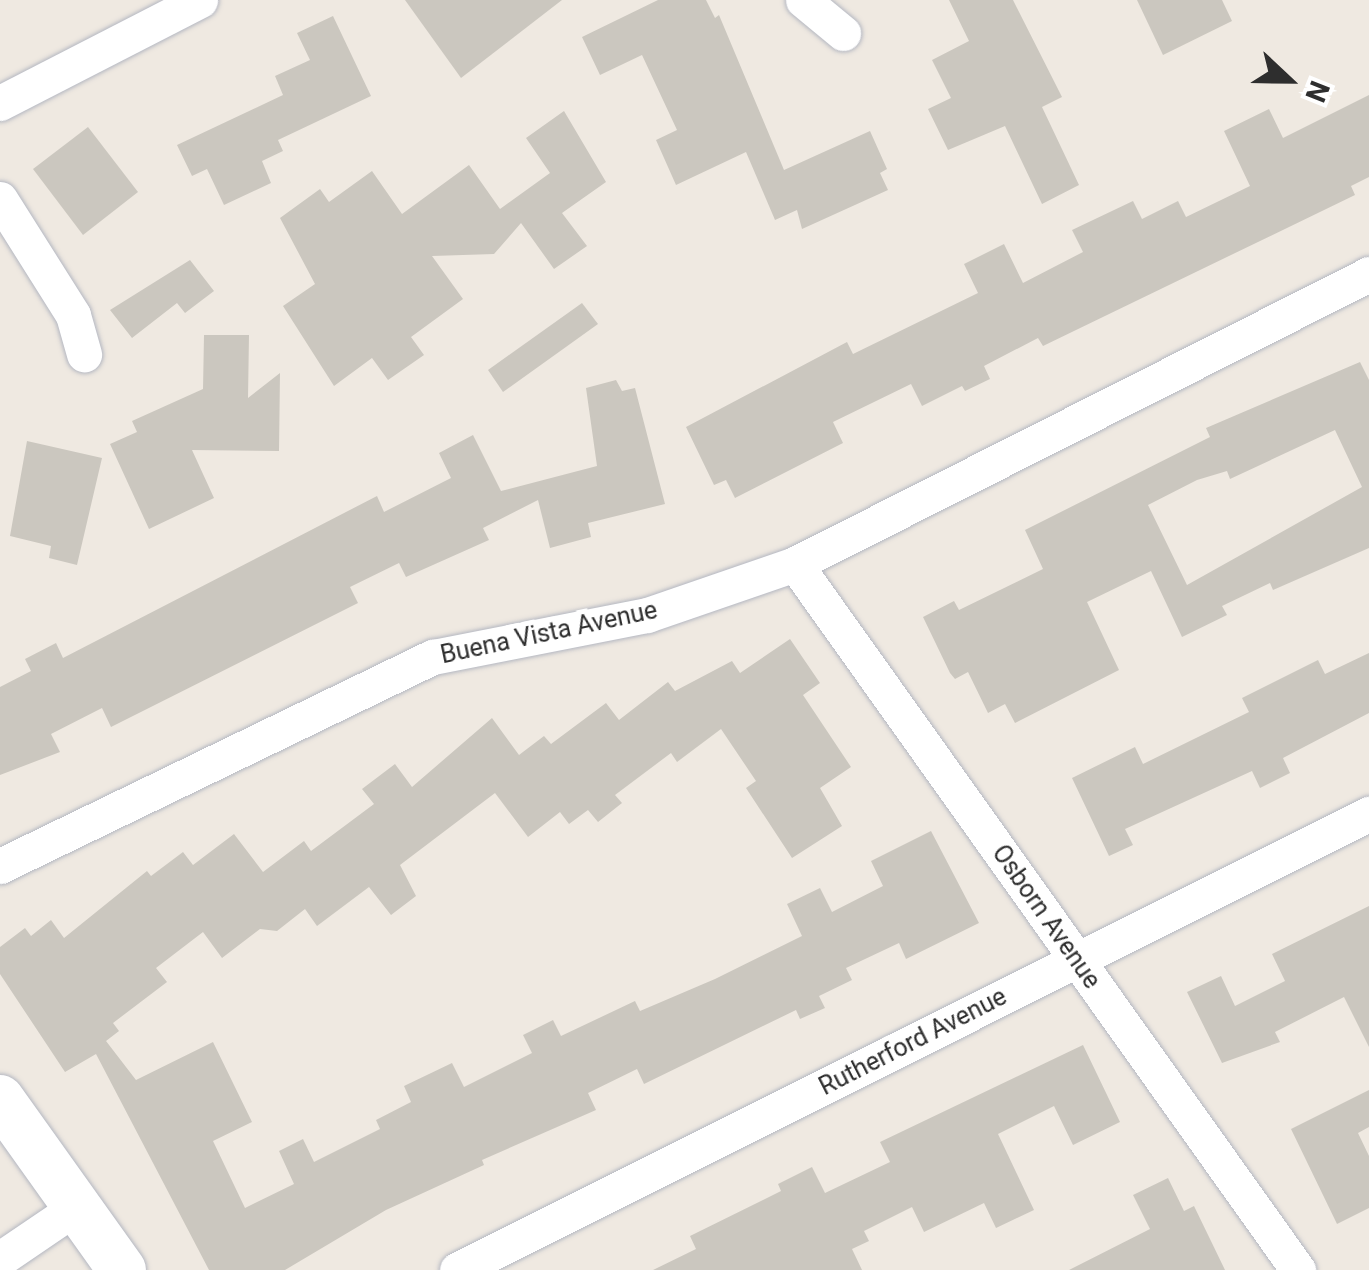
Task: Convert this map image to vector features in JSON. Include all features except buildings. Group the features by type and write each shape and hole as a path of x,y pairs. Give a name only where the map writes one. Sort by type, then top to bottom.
{"street":[{"path":"0,102 200,0"},
{"path":"802,0 842,33"},
{"path":"0,199 74,315 84,354"},
{"name":"Buena Vista Avenue","path":"0,866 433,657 647,615 796,564 1369,274"},
{"name":"Osborn Avenue","path":"796,564 1298,1270"},
{"name":"Rutherford Avenue","path":"457,1270 1369,814"},
{"path":"0,1099 122,1270"},
{"path":"0,1260 76,1208"}]}
